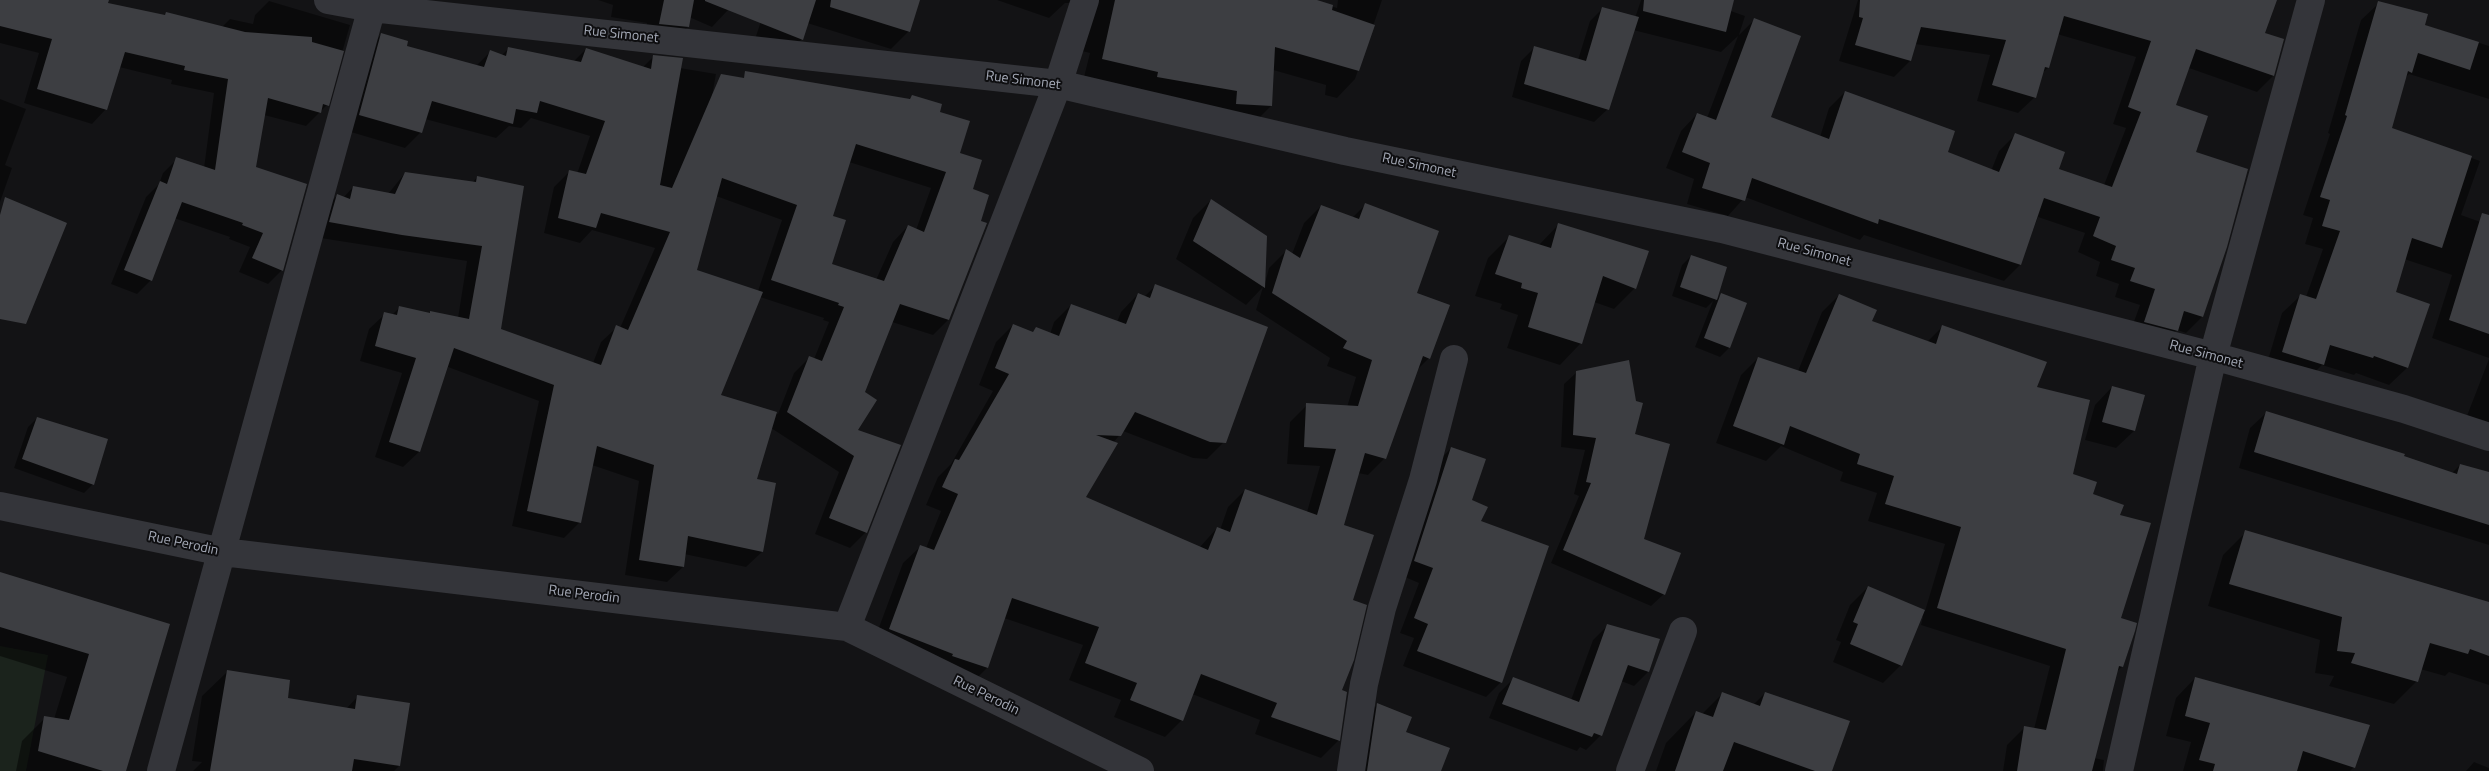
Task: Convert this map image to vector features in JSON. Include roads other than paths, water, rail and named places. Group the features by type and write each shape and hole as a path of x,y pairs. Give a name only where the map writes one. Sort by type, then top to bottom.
{"street":[{"name":"Rue Simonet","path":"328,0 1058,84 1345,150 1722,229 2213,356 2404,409 2489,437"},
{"path":"847,627 1058,84 1085,0"},
{"path":"2119,771 2213,356 2311,0"},
{"path":"161,771 373,4"},
{"path":"1351,771 1364,684 1382,608 1423,480 1454,359"},
{"name":"Rue Perodin","path":"0,506 222,552 847,627 1140,771"},
{"path":"1630,771 1683,631"}]}
